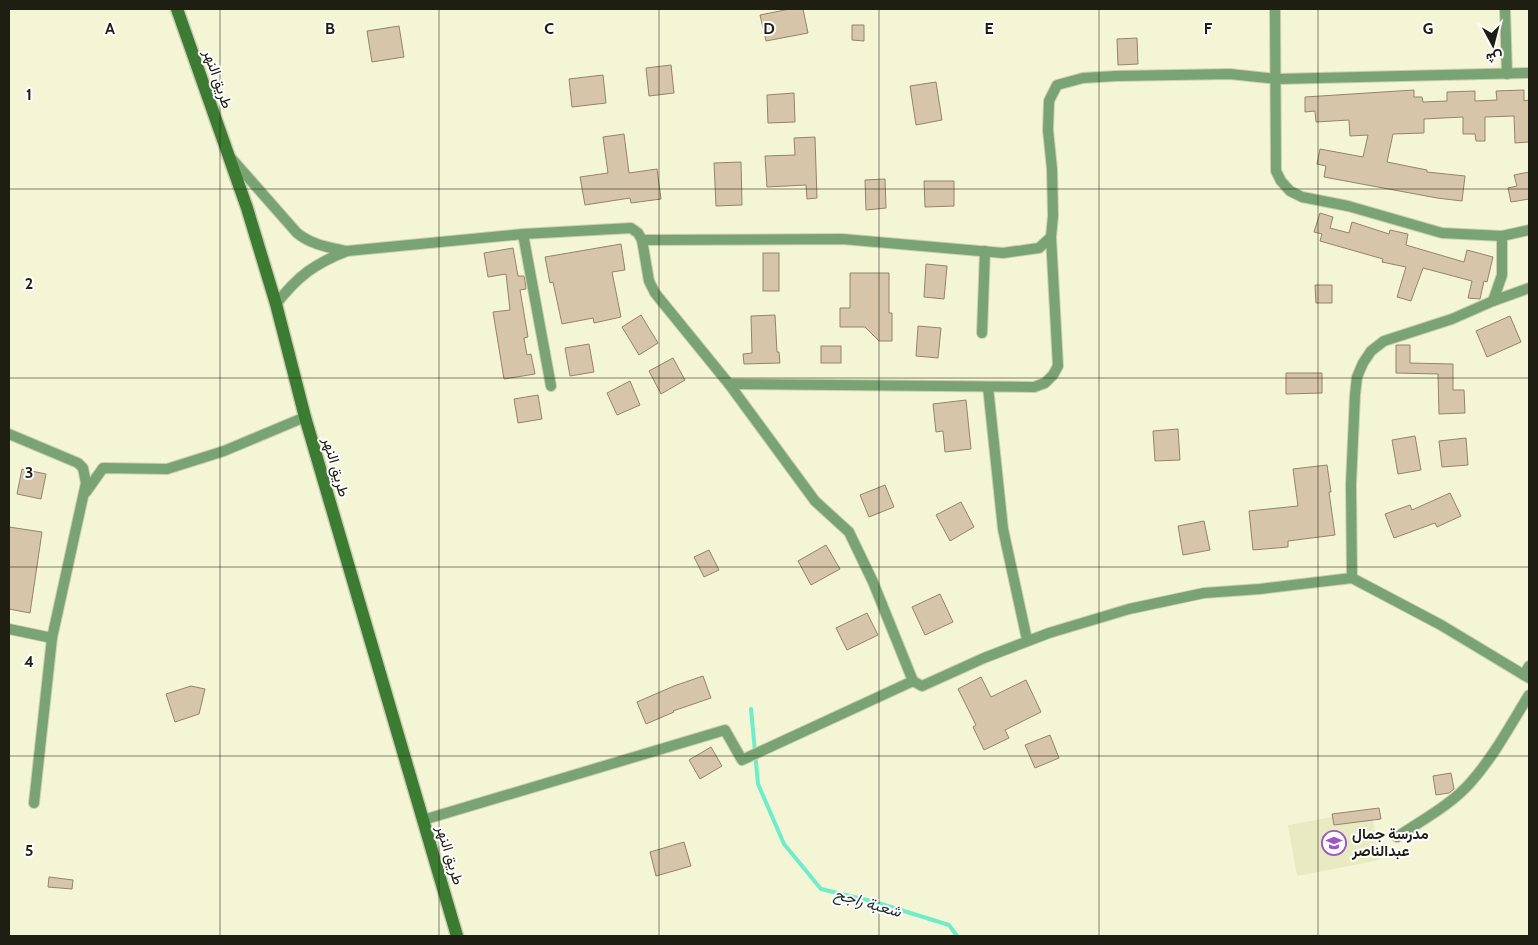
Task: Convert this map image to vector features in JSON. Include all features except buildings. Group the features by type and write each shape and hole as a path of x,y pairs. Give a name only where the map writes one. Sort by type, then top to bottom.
{"main road":[{"name":"طريق النهر","path":"178,9 247,208 276,304 305,417 458,936"}],"street":[{"path":"1276,9 1276,171 1281,181 1290,191 1302,197 1348,206 1442,233 1502,236 1529,230"},
{"path":"1505,9 1507,74"},
{"path":"729,384 1034,387 1045,383 1058,366 1051,237 1053,216 1052,168 1048,130 1050,101 1057,84 1083,78 1116,76 1230,74 1277,79 1529,73"},
{"path":"226,152 297,233 307,241 347,251"},
{"path":"276,304 291,284 306,272 324,260 347,251 523,234 630,228 638,233 642,240 649,281 655,293 729,384 815,500 849,532 873,582 913,681 922,686 984,658 1049,633 1130,609 1204,593 1260,590 1352,578 1442,625 1527,673"},
{"path":"523,234 551,386"},
{"path":"1493,301 1502,275 1502,236"},
{"path":"642,240 842,239 1003,253 1039,248 1051,237"},
{"path":"982,333 985,251"},
{"path":"1352,578 1351,484 1354,405 1357,377 1363,363 1371,351 1384,341 1452,319 1529,288"},
{"path":"988,387 1003,529 1026,635"},
{"path":"84,495 103,468 167,469 224,451 305,417"},
{"path":"9,434 78,463 86,474 84,495 52,638 34,803"},
{"path":"9,629 52,638"},
{"path":"423,820 725,730 742,760 913,681"},
{"path":"1397,837 1442,808 1471,782 1529,695"}],"shaded area":[{"name":"مدرسة جمال عبدالناصر","path":"1371,810 1380,860 1297,876 1288,825"}],"waterway":[{"name":"شعبة راجح","path":"751,709 758,784 784,844 821,889 875,902 949,925 957,936"}],"place":[{"name":"مدرسة جمال عبدالناصر","path":"1334,843"}]}
